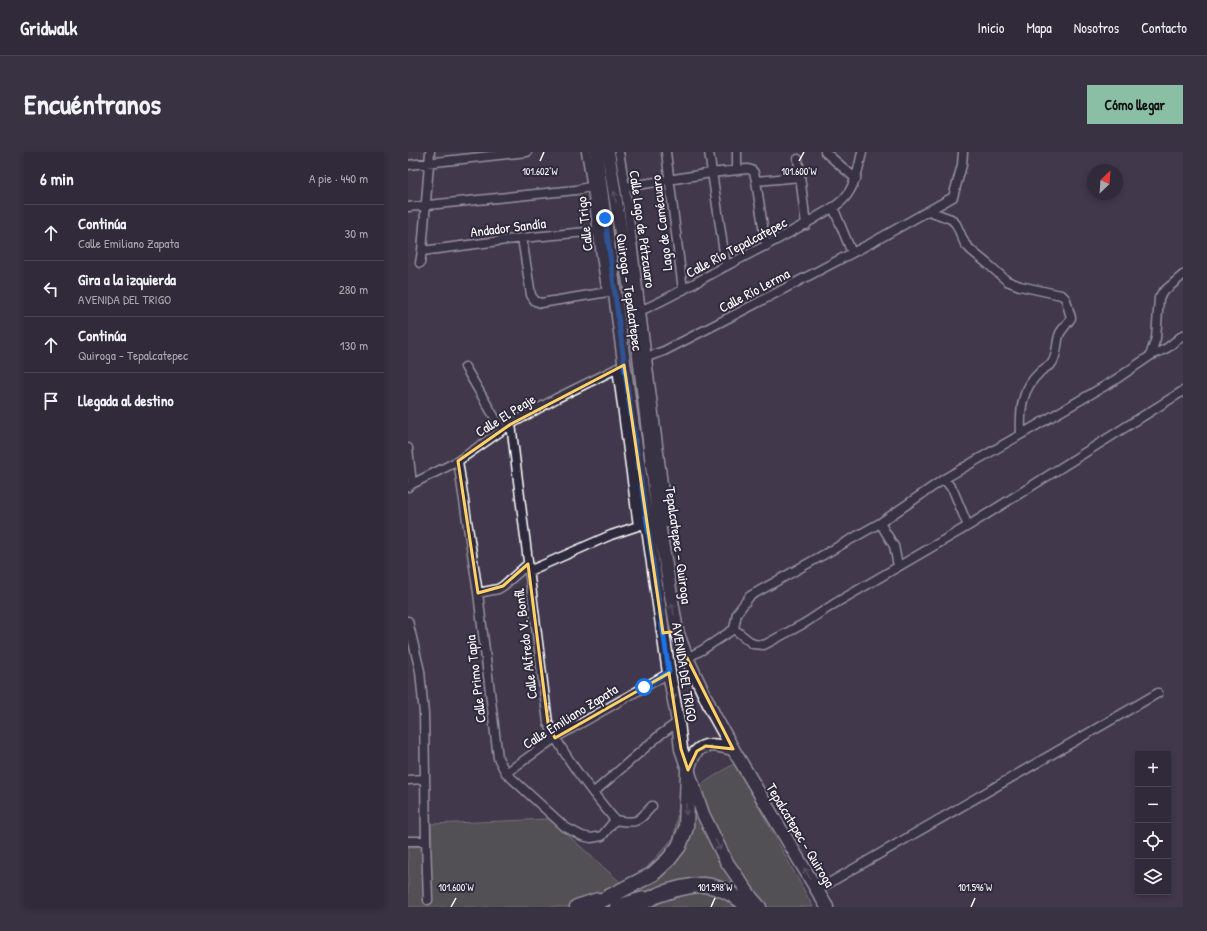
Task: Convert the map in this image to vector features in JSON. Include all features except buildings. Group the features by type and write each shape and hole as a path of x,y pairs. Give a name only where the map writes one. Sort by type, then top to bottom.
{"highway":[{"path":"589,907 615,901 653,874 680,846 686,828 688,770"},
{"path":"577,907 658,895 686,887 703,885 719,889 741,900 748,907"},
{"path":"635,907 658,895"}],"main road":[{"name":"Quiroga - Tepalcatepec","path":"596,152 610,292 621,366"},
{"name":"Tepalcatepec - Quiroga","path":"608,152 637,312 659,524 676,631 714,715 827,907"},
{"name":"AVENIDA DEL TRIGO","path":"621,366 642,525 663,633 681,749 688,770"},
{"path":"663,633 676,631"},
{"path":"733,749 715,745 706,746 697,751 688,770 703,814 726,861 760,907"}],"street":[{"path":"420,264 430,152"},
{"path":"408,165 527,152"},
{"name":"Calle Trigo","path":"586,152 593,186 597,231 610,292"},
{"name":"Calle Lago de Pátzcuaro","path":"619,152 625,187 637,312 647,357 668,523 659,524"},
{"name":"Lago de Camécuaro","path":"666,152 682,290"},
{"path":"709,152 726,266"},
{"path":"737,152 737,170"},
{"path":"825,152 856,179 862,152"},
{"name":"Calle Río Lerma","path":"647,357 664,351 873,242 953,196 962,165 963,152"},
{"path":"798,159 806,225"},
{"path":"625,187 712,173 752,169 756,181 766,246"},
{"path":"756,181 800,177"},
{"name":"Calle Río Tepalcatepec","path":"637,312 806,225 847,196 856,179"},
{"path":"408,207 576,190 593,186"},
{"path":"833,207 852,253"},
{"path":"929,211 951,219 956,224 965,244 1006,281 1020,286 1061,295 1066,300 1071,318 1060,334 1052,363 1041,371 1028,385 1020,418 1021,434"},
{"name":"Andador Sandía","path":"422,251 522,238 597,231"},
{"path":"522,238 531,295 535,301 541,303 610,292"},
{"path":"1150,356 1156,338 1159,298 1162,293 1183,275"},
{"path":"687,658 734,629 737,613 750,596 880,523 944,479 1115,380 1150,356 1167,348 1183,335"},
{"path":"465,366 502,430"},
{"name":"Calle El Peaje","path":"410,486 458,461 511,424 621,366"},
{"path":"734,629 753,644 764,645 805,623 834,604 968,526 1183,391"},
{"name":"Calle Alfredo V. Bonfil","path":"511,424 548,722 555,738 593,793 615,820"},
{"path":"408,448 410,486"},
{"name":"Calle Primo Tapia","path":"458,461 478,593 498,758 506,773 566,827 582,836 591,838 602,836 615,820"},
{"path":"944,479 954,490 968,526"},
{"path":"880,523 894,546 898,566"},
{"path":"478,593 503,586 529,567 611,535 642,525"},
{"path":"408,620 420,671 424,714 428,900"},
{"name":"Calle Emiliano Zapata","path":"506,773 555,738 669,672"},
{"path":"816,890 1158,693"},
{"path":"593,793 661,734 678,722"},
{"path":"408,780 425,779"},
{"path":"615,820 632,823 642,818 652,806"},
{"path":"408,841 426,841"}],"highlighted area":[{"path":"624,365 663,633 677,631 687,658 733,749 706,746 697,751 688,770 681,749 669,673 555,738 548,723 528,564 503,586 478,593 458,461 511,424"}],"green space":[{"path":"735,763 813,907 408,907 408,847 432,846 431,824 550,819 620,882 646,869 674,837 680,798"}],"route":[{"path":"605,218 617,315 669,672 644,687"}]}
